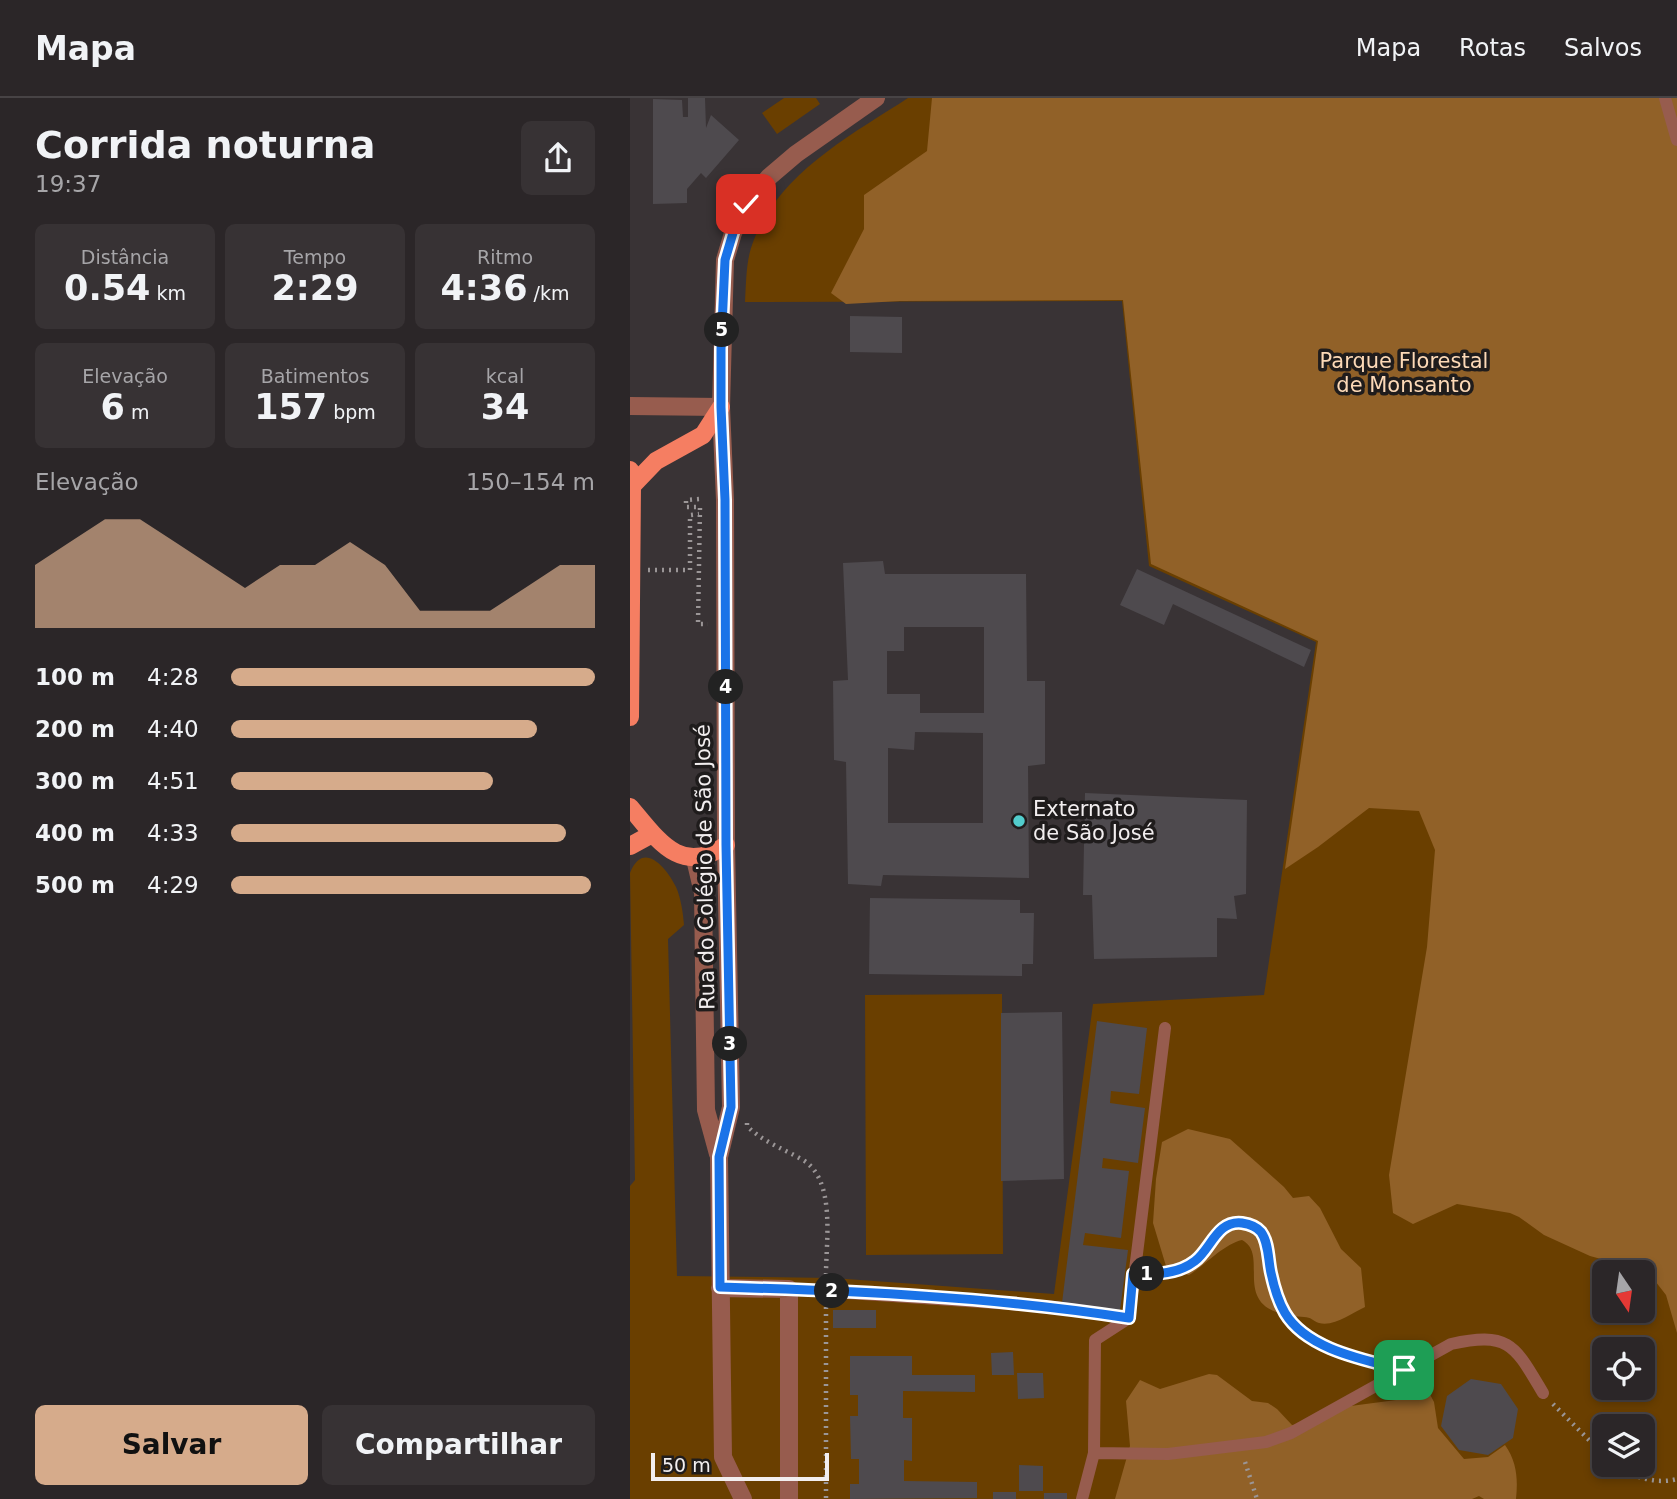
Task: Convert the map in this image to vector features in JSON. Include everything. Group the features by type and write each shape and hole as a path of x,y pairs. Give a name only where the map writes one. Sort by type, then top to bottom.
{"main road":[{"path":"630,716 631,478 703,435 721,407"},
{"path":"630,807 652,834 678,856 695,859 713,855 726,845"},
{"path":"630,846 652,834"}],"street":[{"name":"Rua do Colégio de São José","path":"743,1499 723,1457 720,1287 719,1157 731,1107 726,845 725,500 721,407 725,260 746,204 769,177 796,154 876,98"},
{"path":"630,406 721,407"},
{"name":"Rua do Colégio de São José","path":"695,859 703,893 706,1110 719,1157"},
{"path":"720,1287 789,1289 789,1499"}],"lane":[{"path":"1665,98 1677,140"},
{"path":"1129,1318 1165,1028"},
{"path":"789,1289 1055,1307 1129,1318"},
{"path":"1082,1499 1094,1453 1095,1340 1129,1318"},
{"path":"1094,1453 1168,1454 1266,1442 1291,1433 1451,1344 1478,1338 1503,1342 1520,1355 1543,1393"}],"path":[{"path":"699,499 685,500 685,507 699,507 698,624 726,623"},
{"path":"642,570 690,570 690,514 699,514"},
{"path":"747,1112 747,1126 759,1138 807,1163 821,1179 826,1201 827,1499"},
{"path":"1133,1274 1161,1275 1179,1270 1194,1262 1226,1225 1238,1222 1251,1224 1260,1231 1265,1241 1278,1297 1286,1315 1296,1327 1332,1349 1404,1370"},
{"path":"1543,1393 1592,1444"},
{"path":"1240,1444 1257,1499"},
{"path":"1636,1477 1670,1481 1677,1479"}],"green space":[{"path":"784,98 816,98 820,104 777,134 762,113"},
{"name":"Parque Florestal de Monsanto","path":"908,98 1677,98 1677,1499 630,1499 630,1186 635,1180 630,873 641,858 654,860 672,879 679,896 684,925 668,939 677,1276 833,1278 1054,1294 1093,1004 1264,995 1316,642 1149,566 1122,301 745,302 751,248 762,222 795,179 838,144"},
{"path":"932,98 1677,98 1677,1333 1666,1295 1656,1282 1656,1260 1605,1260 1590,1256 1544,1235 1510,1213 1457,1204 1413,1224 1393,1213 1389,1175 1427,947 1435,850 1419,811 1369,808 1285,869 1318,641 1151,564 1123,300 900,301 846,304 831,293 864,229 864,195 927,151"},
{"path":"1002,994 1003,1254 866,1255 865,995"},
{"path":"1188,1129 1230,1139 1293,1198 1309,1196 1320,1208 1341,1249 1361,1268 1365,1307 1325,1324 1306,1317 1279,1313 1265,1306 1257,1295 1250,1248 1242,1240 1222,1250 1189,1275 1172,1271 1166,1266 1153,1223 1156,1179 1162,1142"},
{"path":"1209,1374 1217,1375 1252,1401 1268,1403 1292,1425 1312,1423 1328,1409 1396,1400 1426,1387 1434,1402 1438,1428 1464,1459 1488,1457 1505,1445 1516,1471 1516,1499 1484,1499 1479,1496 1472,1499 1115,1499 1130,1446 1126,1401 1140,1380 1160,1389"}],"building":[{"path":"688,98 705,98 706,128 711,115 739,140 706,178 701,173 687,189 687,203 653,204 653,99 682,100 683,117 688,117"},
{"path":"850,316 902,317 902,353 850,352"},
{"path":"883,561 885,574 1026,574 1027,681 1045,681 1045,764 1028,766 1029,878 883,875 881,886 848,884 846,762 834,760 833,681 848,680 843,563","holes":["904,627 984,627 984,713 920,713 920,694 887,694 887,651 904,651","915,732 983,733 983,823 888,823 888,748 914,750"]},
{"path":"1137,569 1311,650 1304,667 1173,604 1164,625 1120,605"},
{"path":"1085,793 1247,800 1246,894 1234,896 1237,919 1217,918 1217,957 1094,959 1092,895 1083,895"},
{"path":"870,898 1020,900 1020,913 1034,913 1033,964 1022,964 1022,976 869,974"},
{"path":"1062,1012 1064,1179 1001,1181 1001,1013"},
{"path":"1097,1021 1147,1028 1139,1094 1111,1091 1110,1103 1145,1108 1138,1163 1103,1158 1102,1168 1129,1171 1121,1238 1085,1233 1083,1245 1128,1250 1120,1310 1062,1303"},
{"path":"833,1310 876,1310 876,1328 833,1328"},
{"path":"1013,1352 1014,1375 992,1375 991,1353"},
{"path":"850,1356 912,1356 912,1375 975,1375 975,1392 903,1391 903,1418 912,1418 912,1461 904,1460 904,1481 977,1482 977,1498 850,1499 850,1484 859,1484 859,1459 851,1459 850,1416 858,1416 858,1395 850,1395"},
{"path":"1017,1373 1043,1373 1044,1398 1018,1399"},
{"path":"1471,1379 1501,1384 1518,1409 1513,1438 1488,1455 1459,1450 1441,1426 1447,1396"},
{"path":"1019,1465 1043,1466 1043,1491 1019,1491"},
{"path":"993,1492 1016,1492 1016,1499 993,1499"},
{"path":"1044,1493 1067,1493 1067,1499 1044,1499"}],"place":[{"name":"Externato de São José","path":"1019,821"}],"route":[{"path":"746,204 725,260 721,349 731,1107 719,1157 720,1287 832,1291 1055,1307 1129,1318 1133,1274 1161,1275 1179,1270 1194,1262 1226,1225 1238,1222 1251,1224 1260,1231 1265,1241 1278,1297 1286,1315 1296,1327 1349,1356 1404,1370"}]}
